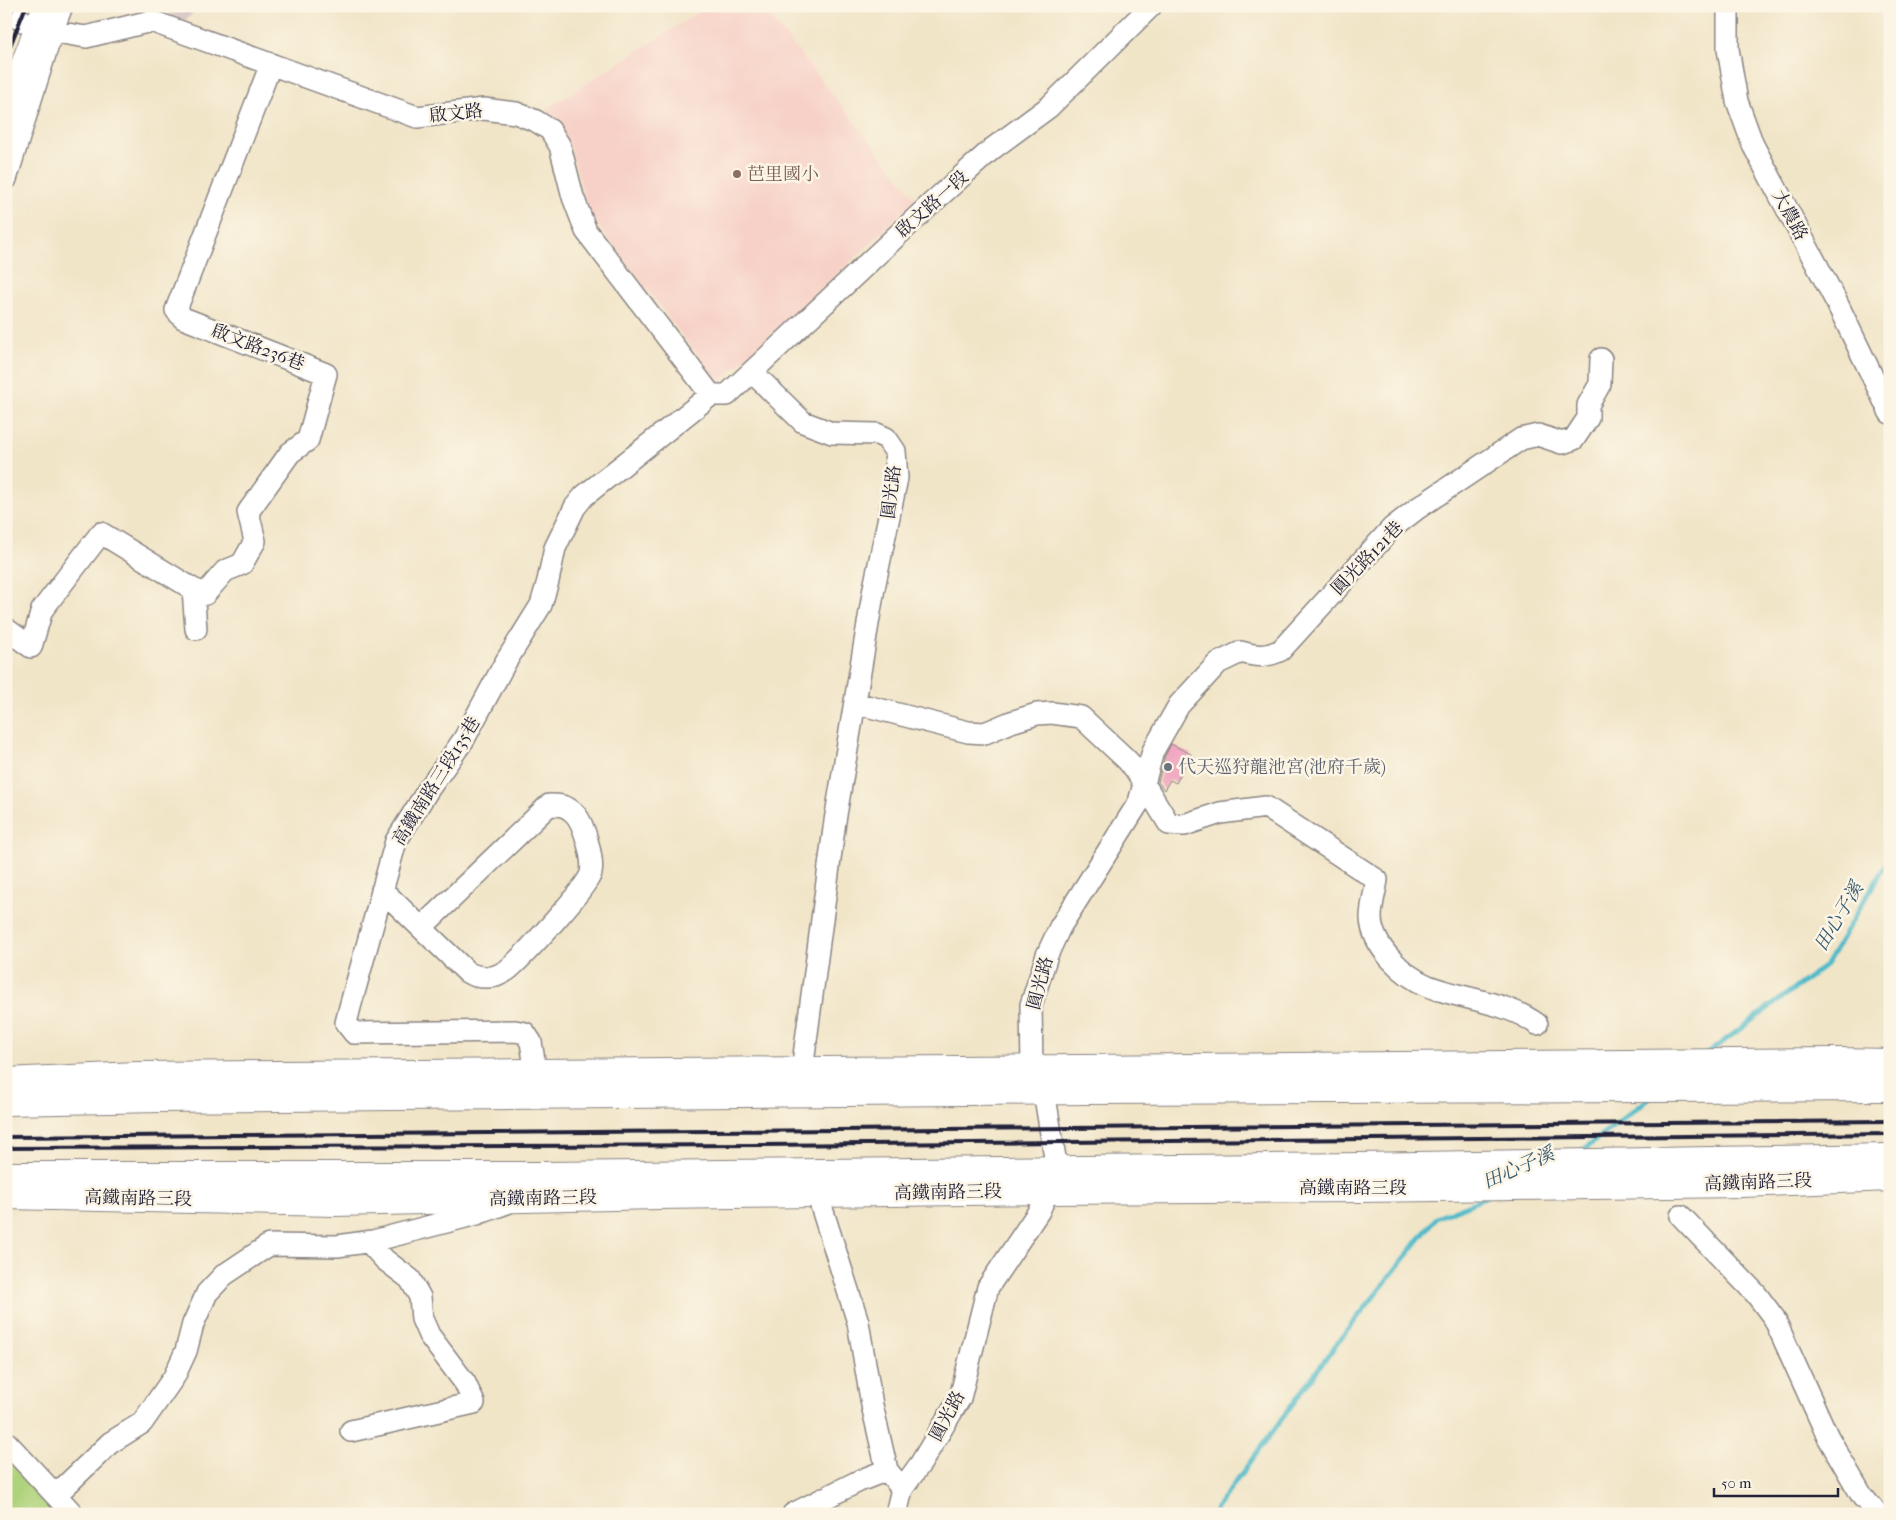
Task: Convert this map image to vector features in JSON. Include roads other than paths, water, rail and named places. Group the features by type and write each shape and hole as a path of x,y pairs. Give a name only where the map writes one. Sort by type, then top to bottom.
{"main road":[{"path":"6,124 46,22"},
{"path":"6,1101 622,1094 1038,1080 1842,1074 1890,1063"},
{"path":"6,1082 136,1076 802,1071 1038,1080"},
{"path":"536,1073 622,1094"},
{"path":"1842,1074 1890,1086"},
{"name":"高鐵南路三段","path":"6,1176 546,1176 1053,1180 1360,1178 1750,1172 1890,1158"},
{"path":"1750,1172 1890,1176"},
{"path":"546,1176 658,1195"},
{"name":"高鐵南路三段","path":"6,1195 335,1202 817,1193 1053,1180"}],"street":[{"path":"6,179 46,22 62,6"},
{"name":"啟文路一段","path":"711,395 727,395 992,149 1049,107 1151,6"},
{"name":"大農路","path":"1728,6 1728,49 1737,101 1753,144 1836,301 1890,412"},
{"name":"啟文路","path":"6,12 46,22 86,37 151,21 417,117 484,109 516,113 536,121 550,130 560,146 573,197 586,231 711,395"},
{"name":"啟文路236巷","path":"193,589 204,594 225,571 242,564 255,541 248,512 290,453 308,440 326,374 183,318 176,310 271,64"},
{"name":"圓光路121巷","path":"1142,784 1153,751 1179,705 1218,663 1241,652 1255,656 1269,656 1281,650 1392,528 1418,508 1521,439 1538,435 1562,444 1574,439 1588,418 1588,404 1600,384 1601,359"},
{"name":"圓光路","path":"752,372 803,422 832,433 877,434 886,438 895,451 897,478 874,588 835,821 802,1071"},
{"name":"高鐵南路三段135巷","path":"536,1073 531,1042 525,1033 515,1030 354,1033 346,1023 396,841 428,790 464,739 505,663 541,605 555,548 575,507 584,496 711,395"},
{"path":"6,629 31,647 42,610 101,533 193,589 196,629"},
{"path":"855,703 968,732 985,733 1037,714 1052,713 1081,718 1135,769 1142,784 1169,824 1184,825 1220,813 1266,807 1376,880 1371,918 1380,945 1390,959 1411,976 1428,986 1524,1015 1537,1024"},
{"name":"圓光路","path":"896,1514 902,1489 921,1463 960,1398 988,1287 1038,1211 1053,1180 1038,1080 1031,1005 1046,955 1060,927 1139,802 1142,784"},
{"path":"382,890 467,972 474,977 496,976 511,967 577,895 591,873 590,851 583,828 574,813 561,804 549,805 422,928"},
{"path":"817,1193 858,1322 872,1405 887,1470 902,1489"},
{"path":"56,1495 110,1443 142,1423 174,1377 186,1351 193,1324 207,1293 224,1275 269,1245 337,1246 373,1241 477,1214 519,1198"},
{"path":"1681,1216 1756,1294 1774,1318 1828,1437 1862,1496 1877,1514"},
{"path":"351,1431 474,1403 465,1383 429,1335 422,1319 420,1297 410,1279 385,1260 374,1248 373,1241"},
{"path":"6,1442 73,1514"},
{"path":"793,1514 859,1481 887,1470"}],"waterway":[{"name":"田心子溪","path":"1708,1053 1826,965 1890,857"},
{"name":"田心子溪","path":"1578,1154 1650,1098"},
{"name":"田心子溪","path":"1212,1514 1338,1342 1436,1218 1485,1198"}],"railway":[{"path":"6,24 13,6"},
{"path":"6,56 26,6"},
{"path":"6,1137 1890,1121"},
{"path":"6,1148 762,1145 1890,1134"}],"place":[{"name":"芭里國小","path":"737,174"},
{"name":"代天巡狩龍池宮(池府千歲)","path":"1168,767"}]}
